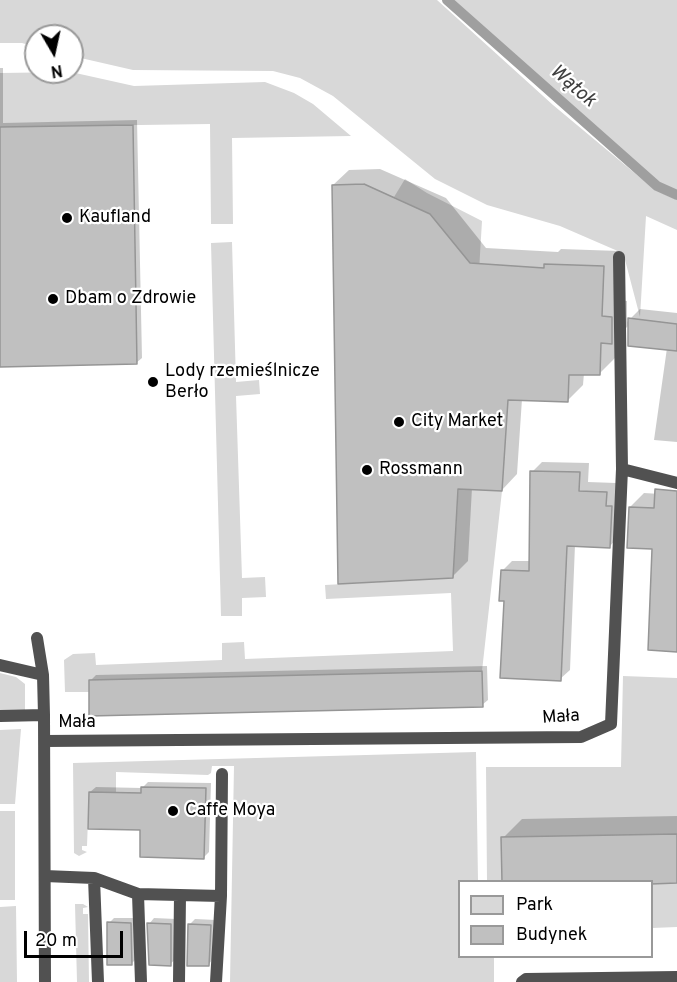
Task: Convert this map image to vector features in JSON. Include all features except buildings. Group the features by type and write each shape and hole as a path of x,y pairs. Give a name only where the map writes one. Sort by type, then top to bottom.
{"lane":[{"name":"Mała","path":"45,741 581,737 611,724 622,469 619,257"},
{"path":"622,469 677,483"},
{"path":"37,638 43,675 45,741 45,982"},
{"path":"0,665 43,675"},
{"path":"0,716 44,715"},
{"path":"216,982 221,896 222,774"},
{"path":"45,876 94,878 138,894 221,896"},
{"path":"94,878 98,982"},
{"path":"138,894 141,982"},
{"path":"179,982 180,895"},
{"path":"522,982 525,979 677,977"}],"green space":[{"path":"0,0 437,0 553,105 655,190 677,200 677,230 646,216 640,317 624,256 620,252 560,226 487,205 435,179 333,96 300,78 273,71 133,70 84,59 84,24 24,24 24,44 0,43"},
{"path":"451,0 677,0 677,191 658,182"},
{"path":"0,73 24,73 24,84 84,84 84,75 134,86 265,82 294,93 313,104 351,136 232,138 233,224 211,224 210,124 0,127"},
{"path":"405,179 482,221 466,489 502,491 482,671 89,680 89,692 65,692 64,660 73,654 95,653 96,665 222,660 222,643 244,642 245,659 453,651 451,593 326,599 325,585 453,578 472,267 430,214 394,197"},
{"path":"232,242 236,382 259,380 260,394 236,396 242,578 265,577 266,597 242,598 242,616 221,616 211,243"},
{"path":"0,673 16,677 25,684 25,711 0,712"},
{"path":"623,676 677,678 677,834 502,837 502,880 487,880 486,767 621,767"},
{"path":"21,729 15,804 0,804 0,730"},
{"path":"476,752 478,880 458,880 458,958 494,958 494,982 230,982 234,766 212,766 211,773 208,775 116,772 116,792 89,792 87,846 82,846 82,850 87,852 79,856 74,853 73,763"},
{"path":"0,811 15,811 15,900 0,900"},
{"path":"677,883 677,927 653,928 653,884"},
{"path":"75,904 88,907 83,908 83,914 88,914 89,982 77,982"},
{"path":"16,906 17,982 0,982 0,907"}],"waterway":[{"name":"Wątok","path":"447,0 657,186 677,195"}],"place":[{"name":"Kaufland","path":"67,218"},
{"name":"Dbam o Zdrowie","path":"53,299"},
{"name":"Lody rzemieślnicze Berło","path":"153,382"},
{"name":"City Market","path":"399,422"},
{"name":"Rossmann","path":"367,470"},
{"name":"Caffe Moya","path":"173,811"}]}
